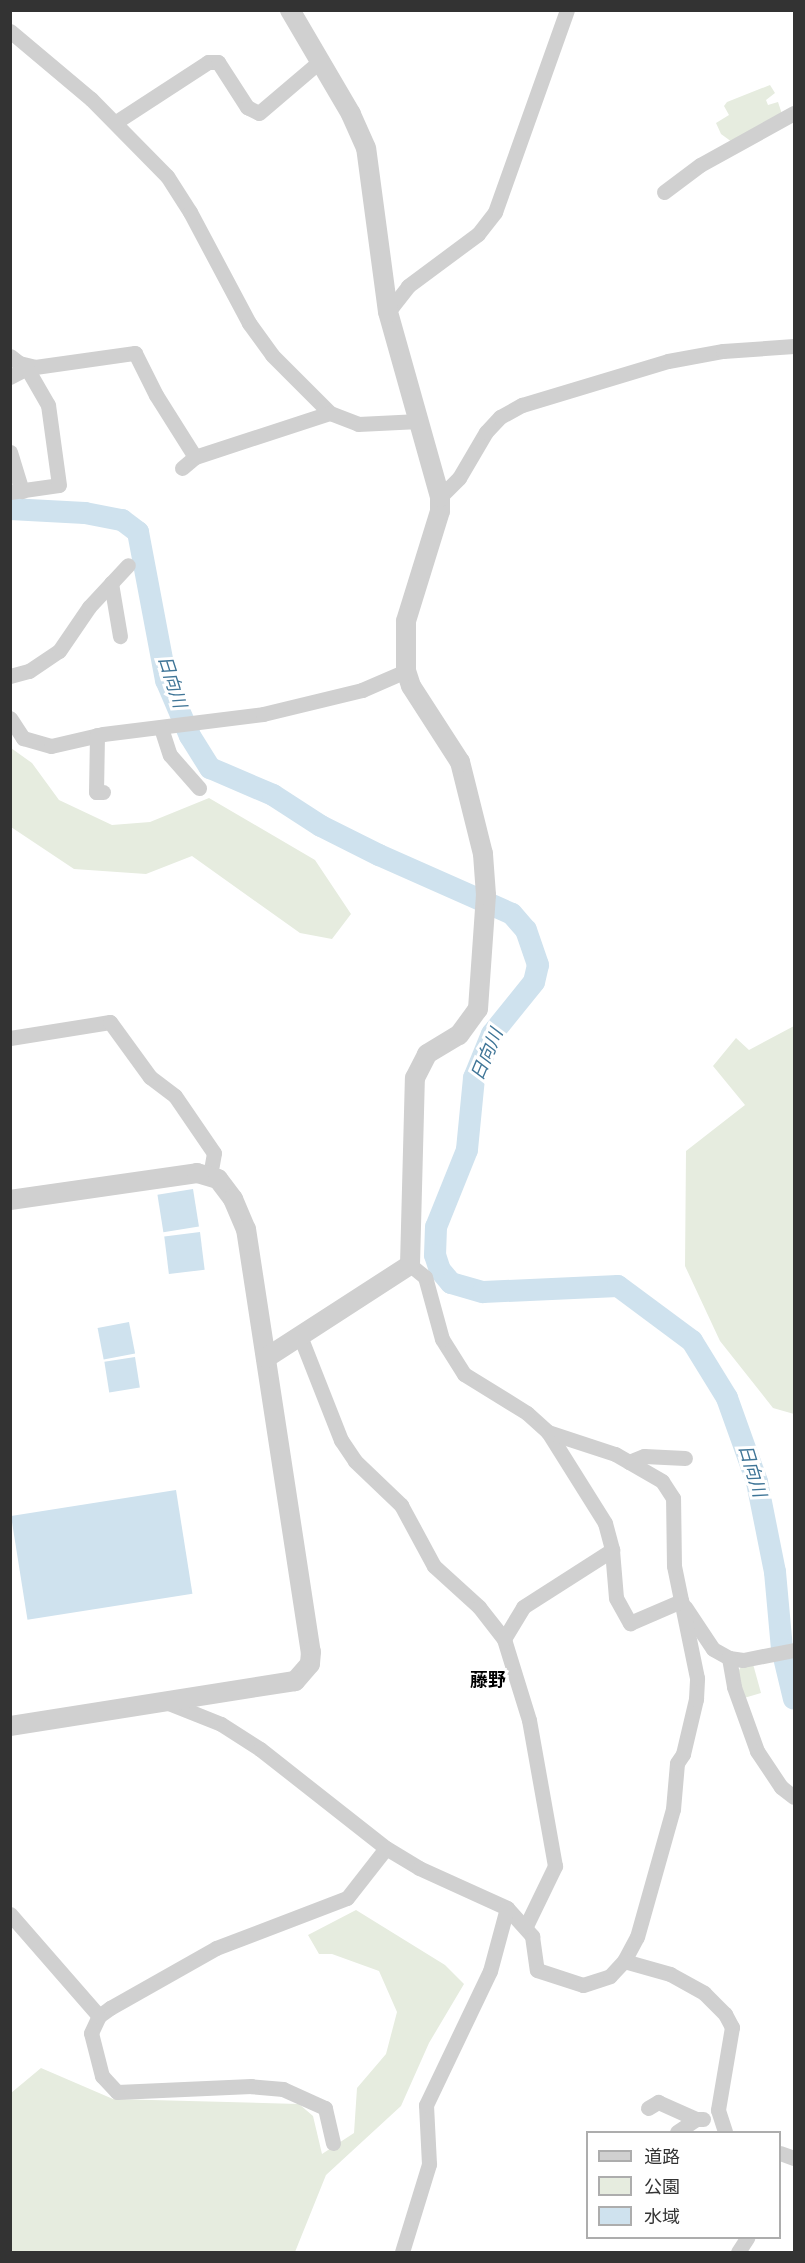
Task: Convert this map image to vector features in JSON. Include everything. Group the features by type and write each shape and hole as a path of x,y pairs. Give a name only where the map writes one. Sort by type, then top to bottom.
{"street":[{"path":"290,10 351,114 366,148 388,312 440,497 440,511 406,621 403,638 406,671 411,686 460,762 483,854 486,895 480,1001 473,1020 459,1035 427,1054 415,1078 410,1264 424,1277 442,1340 459,1368 527,1413 548,1432 605,1524 612,1551 616,1598 630,1623 682,1603"},
{"path":"388,312 408,286 478,234 495,212 567,10"},
{"path":"10,31 116,122 180,193 230,291 272,355 330,413 358,424 419,421"},
{"path":"116,122 208,62 218,62 247,106 259,113 320,61"},
{"path":"664,192 700,165 795,113"},
{"path":"440,497 459,478 486,432 500,417 522,405 668,361 723,351 795,346"},
{"path":"10,377 26,367 135,353 156,395 195,457"},
{"path":"10,356 26,367 48,405 59,485 16,492 10,452"},
{"path":"182,468 195,457 330,413"},
{"path":"10,676 29,671 59,651 128,565"},
{"path":"111,584 120,636"},
{"path":"10,741 35,754 51,746 97,735 168,728 316,703 362,690 406,671"},
{"path":"10,718 23,738 51,746"},
{"path":"168,728 170,755 199,788"},
{"path":"97,735 96,792 103,792"},
{"path":"10,1038 110,1022 150,1077 175,1096 214,1154 210,1175"},
{"path":"10,1200 197,1173 210,1175 224,1185 243,1219 266,1358 310,1664 295,1681 15,1729"},
{"path":"266,1358 410,1264"},
{"path":"300,1336 341,1440 355,1461 401,1505 434,1566 479,1607 504,1639 529,1720 555,1866 526,1926"},
{"path":"166,1702 221,1725 260,1749 386,1848 418,1868 507,1908 526,1926 532,1936 537,1970 583,1985 610,1976 624,1961 637,1937 673,1809 677,1763 683,1754 696,1700 697,1678 674,1566 670,1489 629,1462 548,1432"},
{"path":"629,1462 644,1456 685,1458"},
{"path":"504,1639 523,1607 612,1551"},
{"path":"682,1603 713,1650 729,1658 755,1658 792,1650"},
{"path":"729,1658 734,1687 757,1751 781,1787 795,1797"},
{"path":"333,2143 325,2108 283,2089 251,2086 117,2092 102,2076 94,2053 92,2033 99,2016 216,1948 347,1898 386,1848"},
{"path":"402,2253 429,2164 426,2105 490,1971 507,1908"},
{"path":"10,1914 99,2016"},
{"path":"624,1961 670,1974 704,1993 724,2014 732,2027 722,2126 696,2119 658,2102 648,2108"},
{"path":"680,2131 696,2119"},
{"path":"738,2253 746,2239"}],"green space":[{"path":"770,85 775,93 766,100 768,105 778,102 782,114 732,142 721,134 716,123 729,115 724,106 727,102"},
{"path":"11,748 32,763 59,800 112,825 150,822 209,798 315,860 351,914 332,939 300,933 192,856 146,874 74,869 11,827"},
{"path":"794,1026 794,1414 773,1408 720,1341 685,1266 686,1151 745,1105 713,1066 736,1038 749,1050"},
{"path":"753,1664 761,1693 744,1698 737,1673 741,1667"},
{"path":"356,1910 445,1965 464,1984 429,2043 401,2106 326,2175 295,2252 11,2252 11,2093 41,2068 113,2099 299,2104 313,2116 322,2154 354,2133 357,2088 386,2054 397,2012 379,1971 332,1954 319,1954 308,1935"}],"water":[{"path":"193,1189 199,1227 163,1232 157,1195"},
{"path":"200,1232 205,1270 169,1274 164,1236"},
{"path":"129,1322 135,1353 104,1360 98,1328"},
{"path":"135,1357 140,1388 109,1392 104,1362"},
{"path":"176,1490 192,1594 27,1620 11,1516"}],"waterway":[{"name":"日向川","path":"10,509 85,513 122,520 138,532 166,680 190,736 210,768 273,795 321,826 379,855 512,914 526,930 538,965 534,982 492,1034 474,1078 467,1150 436,1227 435,1255 440,1270 451,1283 483,1292 618,1286 692,1341 727,1398 757,1482 775,1572 782,1649 794,1699"}],"district":[{"name":"藤野","path":"488,1681"}]}
